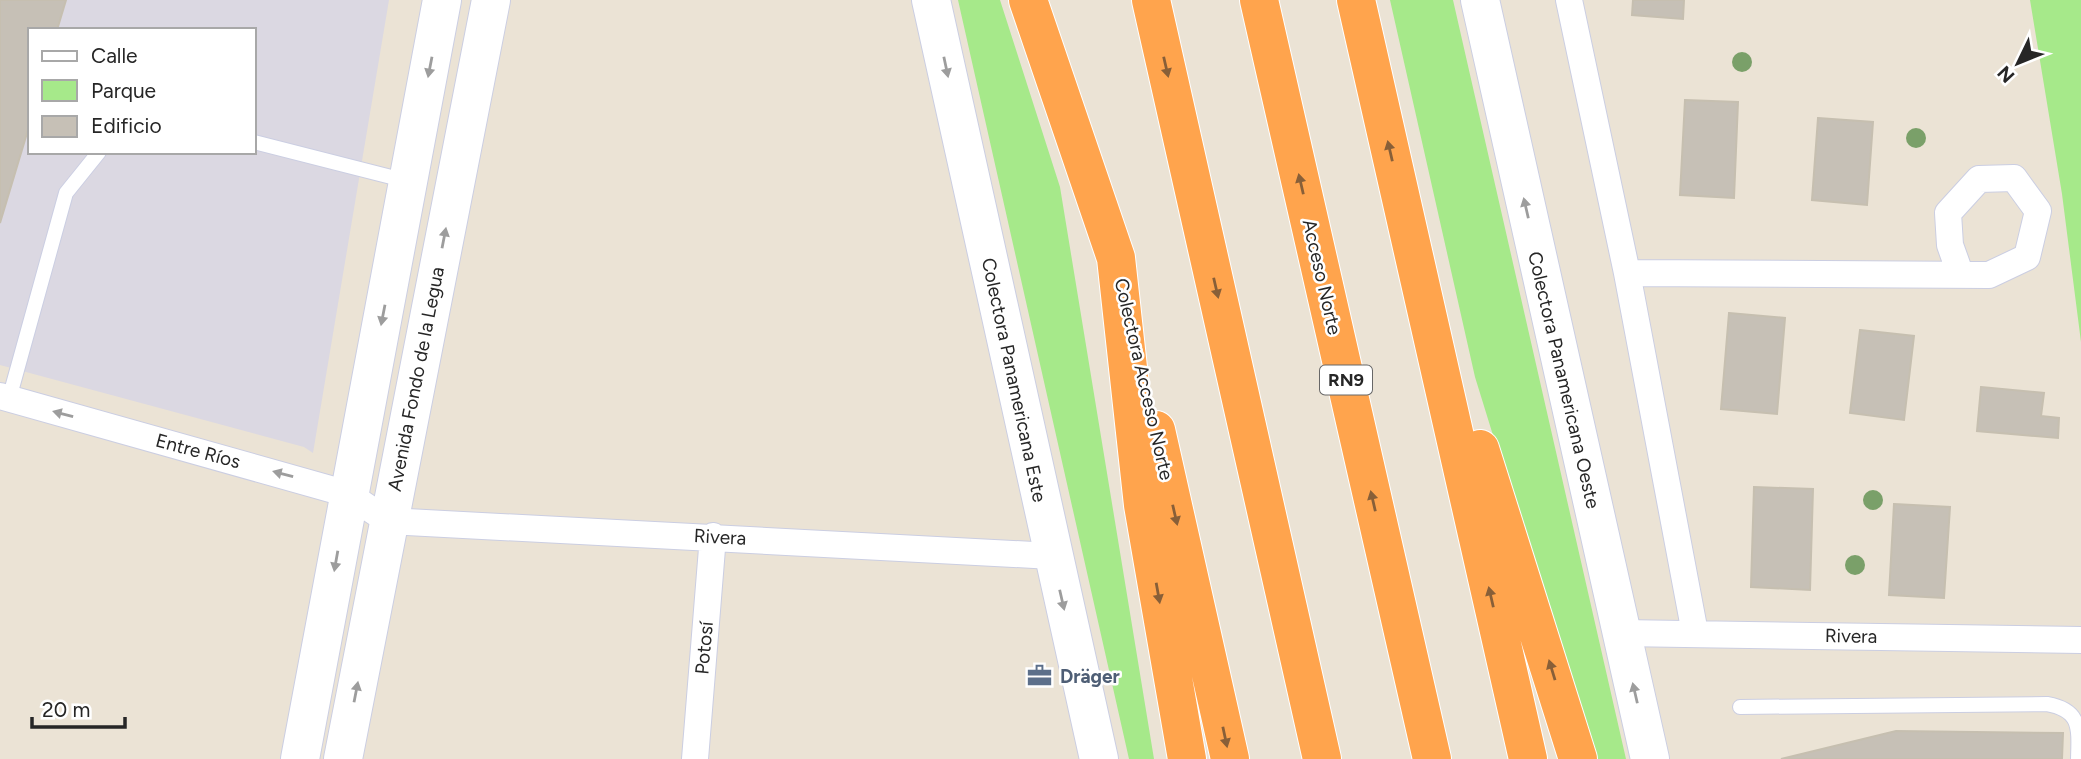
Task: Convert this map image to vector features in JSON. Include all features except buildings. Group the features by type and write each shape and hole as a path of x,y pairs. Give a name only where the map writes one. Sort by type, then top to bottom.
{"highway":[{"path":"1028,0 1116,258 1143,505 1187,759"},
{"name":"Colectora Acceso Norte","path":"1057,0 1230,759"},
{"path":"1151,0 1322,759"},
{"name":"Acceso Norte","path":"1259,0 1432,759"},
{"path":"1356,0 1528,759"},
{"path":"1405,218 1578,759"},
{"path":"1272,533 1301,759"},
{"path":"1386,556 1455,759"}],"street":[{"path":"300,759 442,0"},
{"name":"Avenida Fondo de la Legua","path":"343,759 491,0"},
{"name":"Colectora Panamericana Este","path":"931,0 1099,759"},
{"name":"Colectora Panamericana Oeste","path":"1480,0 1650,759"},
{"path":"1569,0 1627,273 1695,633"},
{"path":"1627,273 1960,274"},
{"name":"Entre Ríos","path":"5,398 348,494 388,522"},
{"name":"Rivera","path":"388,522 1052,556"},
{"name":"Potosí","path":"695,759 713,537"},
{"name":"Rivera","path":"1621,633 2081,640"}],"lane":[{"path":"256,143 408,181"},
{"path":"5,398 65,193 97,154"},
{"path":"1740,707 2063,706 2074,716 2079,734 2078,759"}],"shaded area":[{"path":"0,0 389,0 313,453 304,447 0,365"}],"green space":[{"path":"958,0 1000,0 1060,187 1154,759 1129,759"},
{"path":"1390,0 1453,0 1626,759 1593,759 1475,377"},
{"path":"2030,0 2081,0 2081,342 2062,194"}],"place":[{"name":"Dräger","path":"1040,676"}]}
